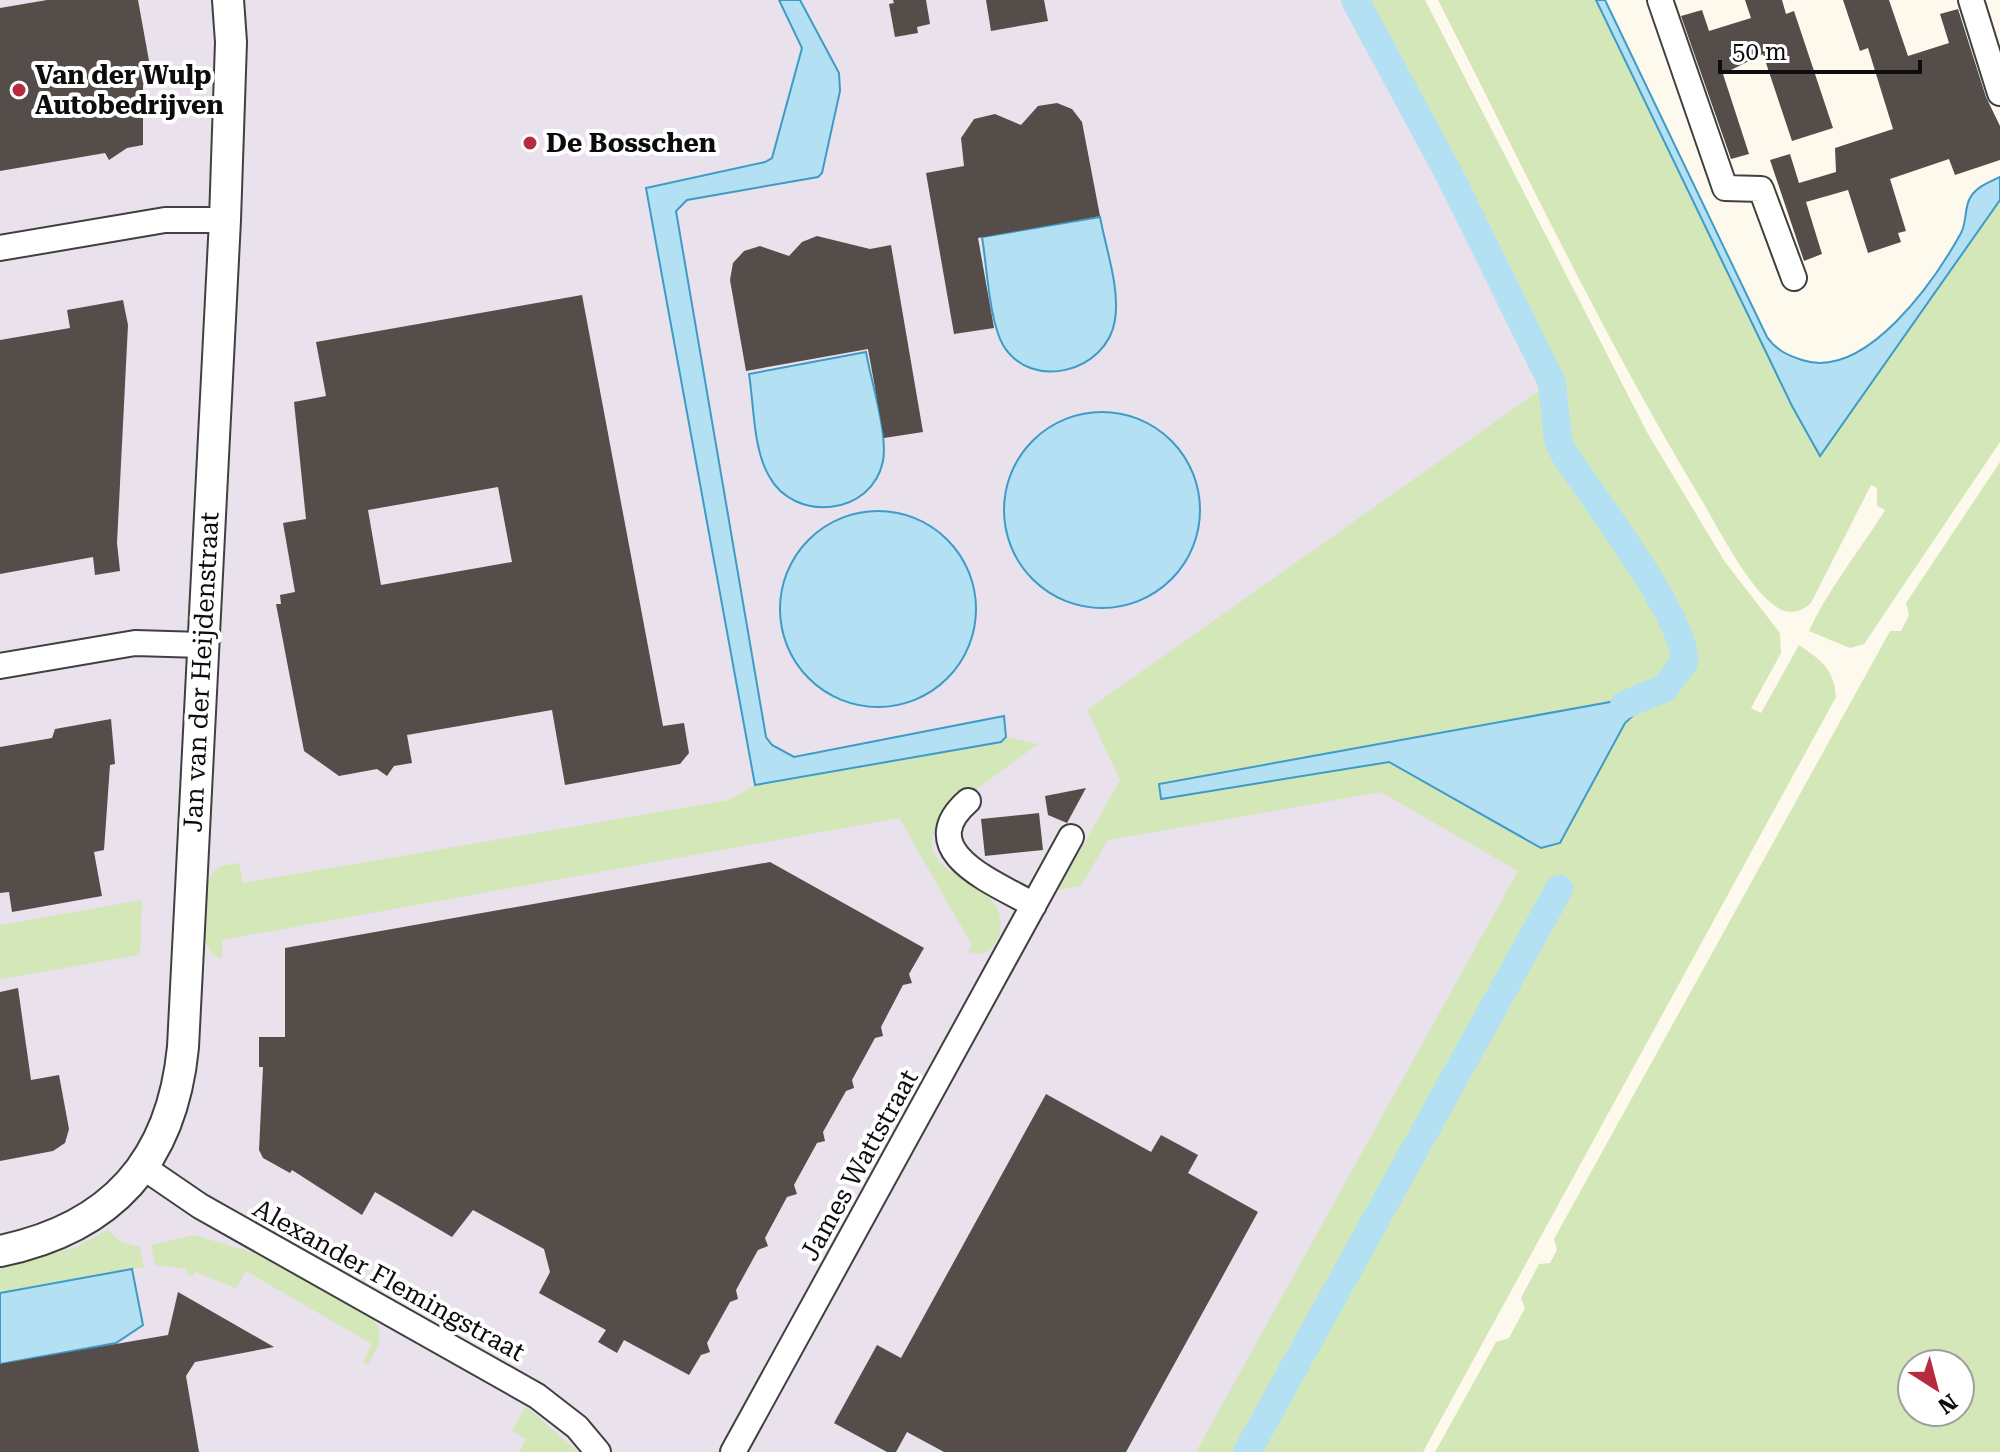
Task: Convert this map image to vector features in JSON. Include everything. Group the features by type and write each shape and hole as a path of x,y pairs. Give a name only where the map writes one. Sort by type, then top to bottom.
{"street":[{"name":"Jan van der Heijdenstraat","path":"0,1251 45,1240 84,1221 120,1194 156,1147 171,1111 181,1061 225,220 231,42 228,0"},
{"path":"1660,0 1725,188 1761,189 1794,278"},
{"path":"1971,0 2000,93"},
{"path":"0,248 165,220 225,220"},
{"path":"0,666 135,643 202,645"},
{"path":"968,801 949,821 947,834 952,848 976,872 1034,905"},
{"name":"James Wattstraat","path":"733,1452 1071,837"},
{"name":"Alexander Flemingstraat","path":"143,1167 200,1206 537,1396 577,1427 598,1452"}],"shaded area":[{"name":"De Bosschen","path":"0,0 1389,0 1678,656 1214,1452 0,1452"}],"green space":[{"path":"1369,0 1425,0 1648,434 1725,562 1780,633 1781,653 1751,708 1761,713 1799,645 1825,666 1835,687 1836,697 1423,1452 1196,1452 1518,871 1381,792 1108,840 1081,886 1058,890 1120,780 1087,710 1546,386 1547,432 1560,468 1671,630 1679,657 1670,678 1621,700 1160,784 1161,799 1389,762 1542,848 1625,723 1677,686 1690,665 1691,651 1686,630 1674,606 1570,450 1559,385 1491,239"},
{"path":"1438,0 1596,0 1792,406 1820,455 2000,200 2000,442 1864,644 1850,648 1809,631 1835,584 1885,510 1877,506 1877,488 1871,485 1811,603 1791,612 1782,610 1756,588 1735,558 1631,377"},
{"path":"2000,462 2000,1452 1435,1452 1496,1342 1509,1338 1525,1308 1521,1298 1539,1264 1550,1263 1557,1250 1554,1239 1890,631 1901,631 1909,615 1906,603"},
{"path":"1006,737 1038,744 948,810 934,833 933,850 941,864 988,897 999,911 998,939 992,948 982,954 968,952 972,945 899,818 222,940 222,959 212,953 202,929 207,885 220,866 239,863 243,883 729,800 755,785 1001,742"},
{"path":"142,900 140,955 0,979 0,925"},
{"path":"107,1230 121,1242 140,1247 144,1267 0,1293 0,1266 74,1248"},
{"path":"194,1235 258,1254 372,1318 380,1335 368,1365 363,1362 372,1344 246,1271 236,1288 195,1272 192,1277 186,1273 187,1269 155,1265 151,1245"},
{"path":"526,1406 578,1452 519,1452 526,1439 512,1431"}],"water":[{"path":"779,0 800,0 839,73 840,91 822,173 818,177 687,200 676,211 766,737 772,745 794,757 1004,716 1006,737 1001,742 755,785 646,188 772,158 802,48"},
{"path":"1596,0 1605,0 1767,337 1778,349 1791,356 1826,362 1850,356 1874,341 1896,322 1934,276 1961,233 1968,202 1973,194 2000,177 2000,200 1820,456 1792,406"},
{"path":"1100,217 1116,295 1115,320 1109,338 1098,352 1066,370 1031,368 1016,360 998,334 982,237"},
{"path":"866,352 883,437 883,461 876,479 864,493 849,502 831,507 796,501 781,491 764,465 757,440 749,374"},
{"path":"1102,412 1139,420 1171,441 1192,473 1200,510 1192,547 1171,579 1139,600 1102,608 1065,600 1033,579 1012,547 1004,510 1012,473 1033,441 1065,420"},
{"path":"878,511 915,519 947,540 968,572 976,609 968,646 947,678 915,699 878,707 841,699 809,678 788,646 780,609 788,572 809,540 841,519"},
{"path":"1655,687 1660,701 1638,711 1625,723 1560,843 1541,848 1389,762 1161,799 1159,784 1621,700"},
{"path":"132,1269 143,1325 116,1343 0,1364 0,1293"}],"building":[{"path":"47,0 138,0 153,83 143,85 143,145 127,148 109,160 105,153 0,171 0,8"},
{"path":"893,0 926,0 930,24 917,27 918,33 895,37 889,4 894,3"},
{"path":"986,0 1044,0 1048,21 991,31"},
{"path":"1745,0 1782,0 1786,14 1794,11 1833,128 1792,141 1763,54 1723,74 1749,154 1731,159 1681,16 1702,10 1709,31 1751,18"},
{"path":"1843,0 1889,0 1908,56 1949,43 1940,14 1958,9 1986,97 2000,126 2000,160 1955,175 1949,159 1890,179 1906,231 1898,233 1901,242 1868,253 1848,190 1806,202 1822,254 1804,261 1770,160 1790,154 1799,183 1836,172 1835,148 1893,129 1868,48 1860,51"},
{"path":"1057,103 1072,109 1082,122 1100,216 978,238 994,328 954,334 926,173 964,166 961,138 974,119 995,114 1021,125 1038,106"},
{"path":"817,236 870,249 891,245 923,432 884,438 868,349 746,371 730,280 733,263 744,251 760,246 789,256 802,242"},
{"path":"582,295 663,726 684,723 689,753 680,764 565,785 552,710 407,735 412,763 394,766 387,776 377,769 339,776 304,751 276,604 281,604 280,595 295,592 283,523 306,519 294,402 326,396 316,342","holes":["498,487 512,562 381,585 368,510"]},
{"path":"123,300 128,325 117,543 120,571 95,575 93,557 0,574 0,340 70,328 67,310"},
{"path":"111,719 115,764 110,765 104,850 94,852 102,896 12,912 9,892 0,893 0,747 52,738 55,729"},
{"path":"1086,788 1067,823 1048,815 1045,796"},
{"path":"1039,813 1043,850 985,856 981,819"},
{"path":"770,862 924,948 909,974 912,983 903,985 881,1027 883,1036 875,1038 852,1080 854,1088 846,1091 823,1132 825,1141 817,1143 794,1185 797,1194 787,1197 765,1238 768,1246 758,1250 736,1290 738,1299 730,1302 707,1343 710,1352 701,1355 689,1375 624,1340 617,1353 598,1342 606,1330 539,1293 550,1272 544,1249 473,1210 452,1237 375,1192 362,1215 292,1170 290,1173 263,1158 259,1150 263,1067 259,1067 259,1037 285,1037 285,948"},
{"path":"18,988 31,1080 59,1075 69,1129 65,1143 53,1151 0,1161 0,992"},
{"path":"1046,1094 1151,1152 1161,1135 1198,1155 1188,1173 1258,1212 1126,1452 944,1452 907,1432 896,1452 887,1452 834,1423 877,1345 901,1358"},
{"path":"178,1292 274,1347 195,1362 186,1376 199,1452 0,1452 0,1364 168,1335"}],"waterway":[{"path":"1355,0 1450,176 1552,383 1558,440 1564,453 1655,588 1681,643 1684,662 1665,688 1624,705"},
{"path":"1247,1452 1559,889"}],"place":[{"name":"Van der Wulp Autobedrijven","path":"19,90"},
{"name":"De Bosschen","path":"530,143"}]}
